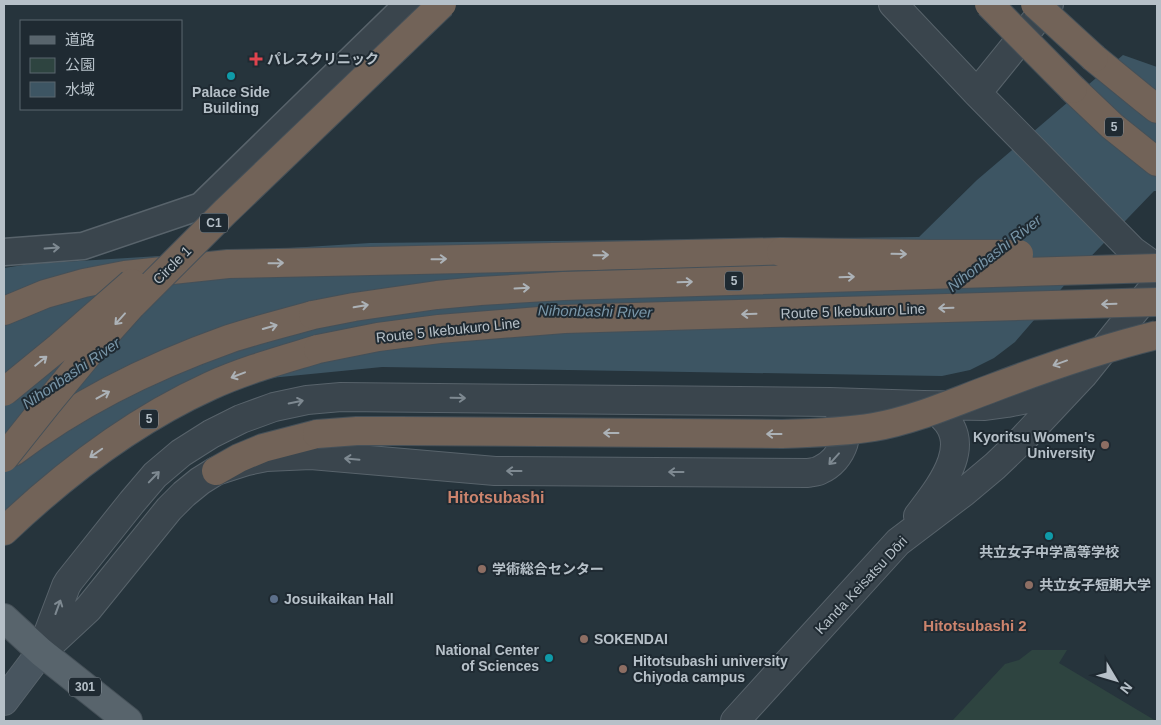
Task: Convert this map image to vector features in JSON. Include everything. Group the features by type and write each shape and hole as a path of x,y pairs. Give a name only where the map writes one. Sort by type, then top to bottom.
{"highway":[{"name":"Circle 1","path":"4,392 106,306 165,252 424,4"},
{"name":"Circle 1","path":"4,459 83,360 132,305 218,219 442,4"},
{"name":"5","path":"989,4 1079,96 1112,126 1157,162"},
{"path":"1035,4 1094,58 1157,109"},
{"path":"4,311 45,294 84,283 125,275 228,264 781,252 930,254 1145,253"},
{"name":"5","path":"4,459 68,414 166,364 230,339 272,326 362,305 454,293 564,286 1157,268"},
{"name":"Route 5 Ikebukuro Line","path":"4,532 33,503 88,459 130,430 169,407 211,386 256,368 326,348 378,337 439,329 564,319 1157,302"},
{"path":"216,471 239,458 263,448 317,434 357,431 782,434 831,432 875,427 914,416 1071,359 1157,335"}],"main road":[{"name":"301","path":"4,618 41,652 128,721"},
{"path":"4,701 41,652"}],"street":[{"path":"4,252 83,246 202,206 408,4"},
{"path":"893,4 977,93 1145,253 1157,268"},
{"path":"977,93 1048,4"},
{"name":"Kanda Keisatsu Dōri","path":"735,721 898,542 964,492 1021,441 1083,375 1157,284"},
{"path":"41,652 66,586 155,475 181,452 211,434 242,419 274,407 307,400 341,397 830,402 985,406 1007,404 1027,399 1083,375"},
{"path":"41,652 88,609 179,499 200,481 216,471 246,461 266,457 311,455 495,471 808,473 821,470 831,463 839,454 844,444 846,425 842,414 830,402"},
{"path":"898,542 947,475 955,451 951,429 936,412 923,405"}],"green space":[{"path":"1032,650 1067,650 1059,663 1156,721 952,721 1005,664 1019,660"}],"water":[{"name":"Nihonbashi River","path":"1123,55 1157,67 1157,191 1154,191 1075,273 1015,342 994,358 970,370 942,376 382,367 260,379 169,416 63,484 4,547 4,268 30,264 370,243 919,237 977,180"}],"place":[{"name":"パレスクリニック","path":"256,59"},
{"name":"Palace Side Building","path":"231,76"},
{"name":"Kyoritsu Women's University","path":"1105,445"},
{"name":"共立女子中学高等学校","path":"1049,536"},
{"name":"学術総合センター","path":"482,569"},
{"name":"共立女子短期大学","path":"1029,585"},
{"name":"Josuikaikan Hall","path":"274,599"},
{"name":"SOKENDAI","path":"584,639"},
{"name":"National Center of Sciences","path":"549,658"},
{"name":"Hitotsubashi university Chiyoda campus","path":"623,669"}],"district":[{"name":"Hitotsubashi","path":"496,497"},
{"name":"Hitotsubashi 2","path":"975,625"}]}
